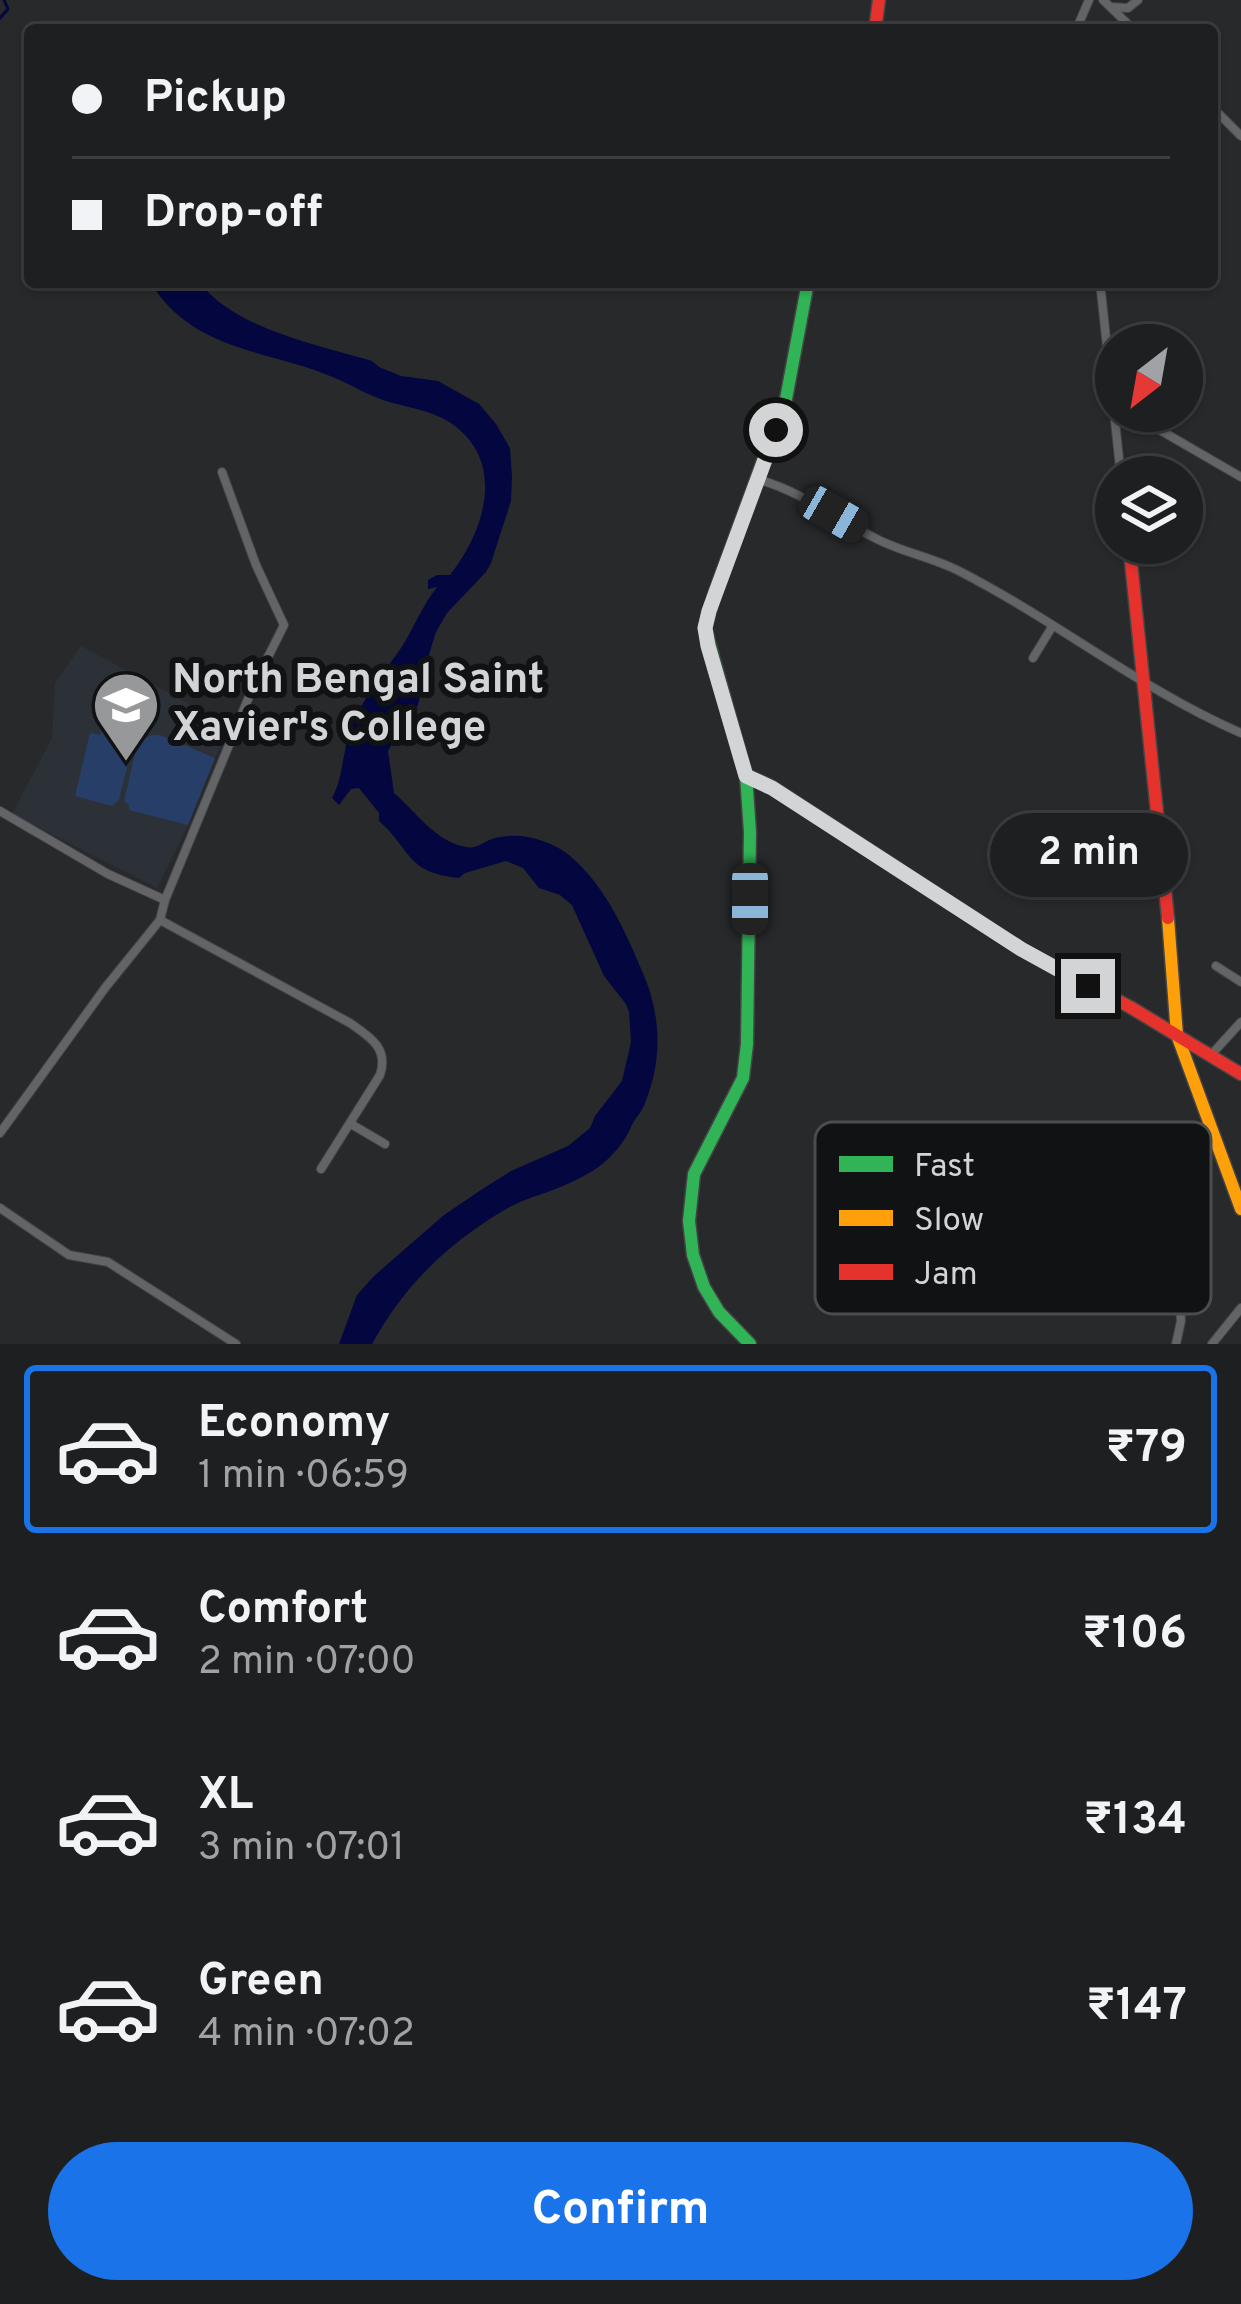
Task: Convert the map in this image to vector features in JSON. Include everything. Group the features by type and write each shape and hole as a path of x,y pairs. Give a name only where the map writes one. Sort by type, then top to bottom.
{"street":[{"path":"1106,3 1127,8 1138,0"},
{"path":"1106,3 1128,24"},
{"path":"1218,113 1241,136"},
{"path":"750,1344 719,1312 703,1286 691,1234 694,1174 738,1091 746,1062 750,932 746,776 705,628 786,399 807,288"},
{"path":"1101,288 1105,324"},
{"path":"1163,432 1241,477"},
{"path":"1,1130 160,920 254,687 284,625 222,472"},
{"path":"757,479 813,502 876,539 960,571 1241,733"},
{"path":"1131,564 1177,1035 1209,1122"},
{"path":"1033,658 1052,627"},
{"path":"746,776 772,788 1021,949 1241,1074"},
{"path":"0,812 108,874 165,900"},
{"path":"160,920 350,1023 378,1044 383,1066 321,1169"},
{"path":"1216,966 1241,982"},
{"path":"1210,1054 1241,1022"},
{"path":"351,1124 385,1144"},
{"path":"1211,1127 1241,1209"},
{"path":"0,1208 69,1255 108,1262 236,1344"},
{"path":"1211,1344 1241,1307"},
{"path":"1177,1344 1181,1314"}],"shaded area":[{"path":"155,288 205,288 255,323 372,361 401,376 438,381 479,404 496,424 510,448 511,501 486,572 447,613 436,632 418,705 388,751 394,793 455,844 473,847 492,839 522,836 569,855 612,908 653,1003 657,1053 651,1086 617,1149 589,1173 509,1208 459,1241 417,1280 372,1344 339,1344 357,1295 444,1215 511,1171 568,1146 590,1128 622,1081 631,1042 629,1012 604,976 572,905 539,888 523,868 506,861 459,878 429,871 379,821 379,813 359,788 351,789 339,805 332,798 357,714 437,587 428,589 428,580 450,575 480,519 485,479 471,442 455,426 422,410 379,399 310,368 210,336 168,305"},
{"name":"North Bengal Saint Xavier's College","path":"81,646 229,725 157,888 12,814 52,738 55,683"},
{"path":"108,714 132,723 136,730 119,800 112,806 75,796 90,733 100,735"},
{"path":"152,735 215,758 188,825 129,810 124,801 138,741"}],"waterway":[{"path":"0,18 8,9 4,0"}],"traffic: fast":[{"path":"750,1344 719,1312 704,1287 693,1255 689,1221 694,1174 743,1078 747,1044 750,832 746,775 705,628 786,399 807,288"}],"traffic: slow":[{"path":"1168,918 1177,1035 1209,1122"},
{"path":"1211,1127 1241,1209"}],"traffic: jam":[{"path":"876,24 879,0"},
{"path":"1131,564 1168,918"},
{"path":"746,775 772,787 1021,949 1241,1074"}],"place":[{"name":"North Bengal Saint Xavier's College","path":"126,764"}],"route":[{"path":"776,430 705,628 746,776 1088,986"}]}
